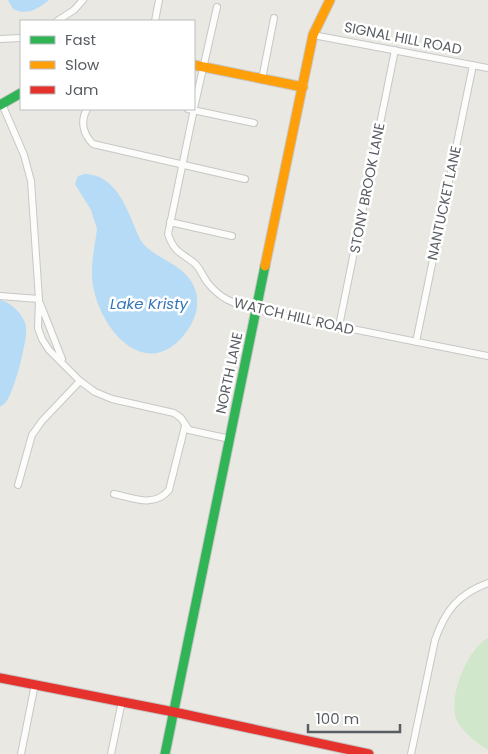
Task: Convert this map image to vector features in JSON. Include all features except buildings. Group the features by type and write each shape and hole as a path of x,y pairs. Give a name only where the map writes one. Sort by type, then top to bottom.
{"street":[{"path":"59,20 74,10 83,0"},
{"path":"155,20 159,0"},
{"name":"NORTH LANE","path":"165,754 313,34 330,0"},
{"name":"WATCH HILL ROAD","path":"195,99 205,67 217,7"},
{"path":"262,79 274,18"},
{"name":"SIGNAL HILL ROAD","path":"313,34 488,68"},
{"path":"0,39 20,38"},
{"name":"STONY BROOK LANE","path":"339,326 395,50"},
{"path":"195,65 302,87"},
{"name":"NANTUCKET LANE","path":"416,342 472,65"},
{"path":"20,94 1,104 24,155 31,181 39,300 38,328 42,339 49,350 80,381 94,392 112,399 174,413 181,418 189,430 230,439"},
{"path":"87,110 83,126 86,137 93,144 245,179"},
{"name":"WATCH HILL ROAD","path":"192,110 168,234 171,243 180,254 199,268 215,293 226,301 256,310 488,356"},
{"path":"195,110 254,124"},
{"path":"170,222 232,236"},
{"path":"0,296 39,300"},
{"path":"39,300 63,363"},
{"path":"18,485 32,435 42,421 80,381"},
{"path":"114,494 154,501 164,496 169,490 185,426"},
{"path":"411,754 435,640 440,627 459,598 488,583"},
{"path":"0,678 122,701 369,754"},
{"path":"21,754 35,684"},
{"path":"111,754 122,701"}],"green space":[{"path":"488,638 488,750 467,734 457,721 455,700 457,688 466,663 480,644"}],"water":[{"path":"8,0 49,0 36,9 23,12 13,9"},
{"name":"Lake Kristy","path":"85,174 105,180 113,187 125,205 143,244 185,273 196,292 196,311 189,328 174,345 158,353 142,352 127,345 114,332 103,315 96,297 92,278 97,229 91,210 75,184 78,176"},
{"path":"0,300 9,304 20,314 25,323 26,333 23,354 13,388 6,403 0,407"}],"traffic: fast":[{"path":"0,105 20,94"},
{"path":"165,754 265,266"}],"traffic: slow":[{"path":"265,266 313,35 330,0"},
{"path":"195,65 303,87"}],"traffic: jam":[{"path":"0,678 174,712 369,754"}]}
